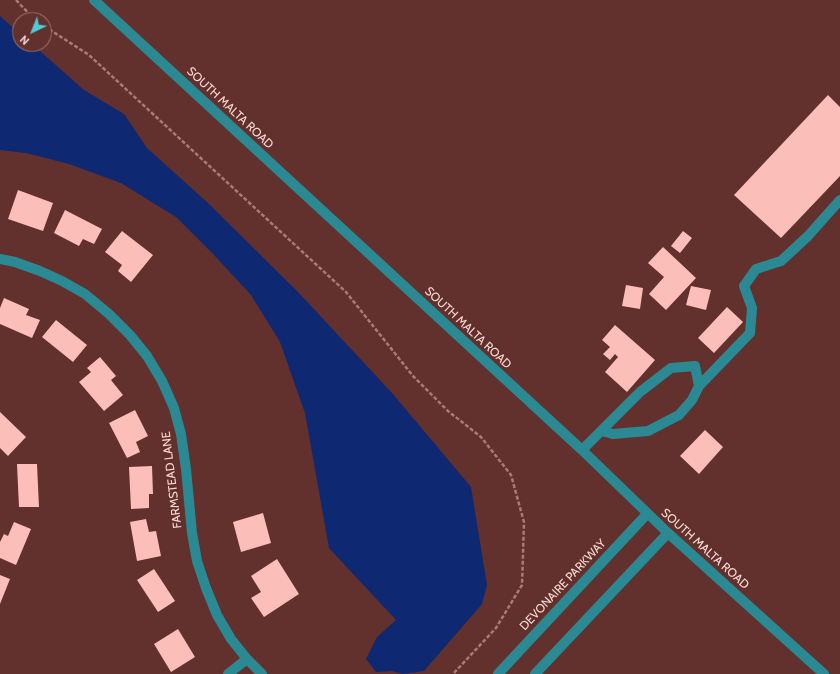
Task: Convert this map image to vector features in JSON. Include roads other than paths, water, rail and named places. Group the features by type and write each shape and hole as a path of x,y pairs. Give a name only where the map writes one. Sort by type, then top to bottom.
{"street":[{"name":"SOUTH MALTA ROAD","path":"94,0 582,450 647,514 824,674"},
{"path":"602,431 613,434 648,431 679,415 692,400 699,386 750,333 752,308 744,286 756,269 781,261 808,236 840,200"},
{"name":"FARMSTEAD LANE","path":"0,259 40,270 62,280 85,294 109,314 130,335 147,356 162,381 174,408 181,434 192,533 197,561 206,588 217,615 231,639 247,659 262,674"},
{"path":"582,450 640,392 671,368 695,366 699,386"},
{"name":"DEVONAIRE PARKWAY","path":"498,674 647,514"},
{"path":"535,674 668,533"},
{"path":"228,674 247,659"}]}
